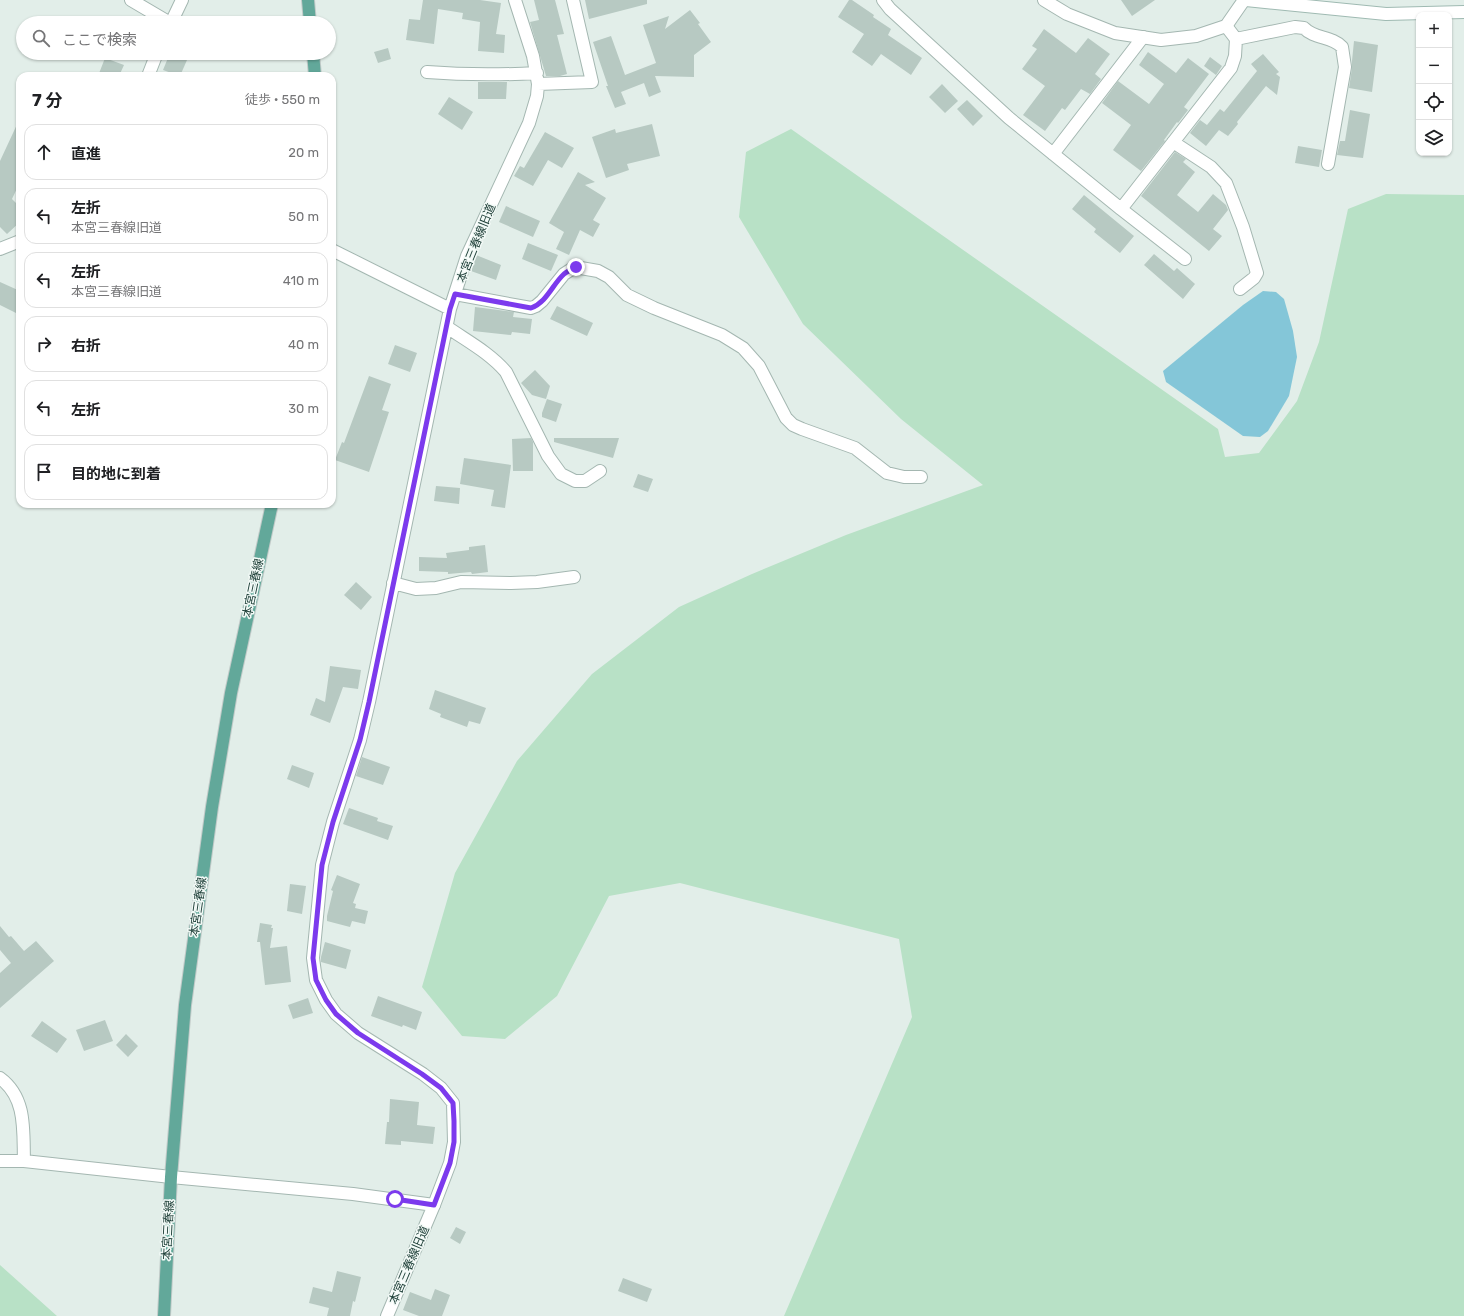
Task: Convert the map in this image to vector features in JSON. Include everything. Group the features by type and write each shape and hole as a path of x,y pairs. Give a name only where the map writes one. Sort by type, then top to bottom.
{"main road":[{"path":"308,0 309,16"},
{"path":"314,60 315,72"},
{"name":"本宮三春線","path":"164,1316 171,1177 185,1005 212,807 231,693 271,508"}],"street":[{"path":"132,0 158,16"},
{"path":"174,16 182,0"},
{"name":"本宮三春線旧道","path":"387,1316 450,1163 454,1142 453,1103 441,1088 422,1074 358,1033 336,1014 326,1000 316,980 313,958 322,865 335,815 360,740 369,702 450,309 467,256 528,123 537,96 537,79 533,56 515,0"},
{"path":"427,72 592,82 573,0"},
{"path":"883,0 890,9 998,108 1121,209 1185,259"},
{"path":"1044,0 1067,14 1115,32 1161,40 1196,36 1226,26 1245,0 1386,14 1464,12"},
{"path":"1121,209 1231,68 1235,56 1236,39 1226,26"},
{"path":"1236,39 1295,27 1304,28 1308,32 1336,43 1342,48 1346,67 1328,164"},
{"path":"1053,154 1143,37"},
{"path":"150,72 154,60"},
{"path":"1173,142 1211,167 1226,183 1243,227 1257,273 1254,278 1240,289"},
{"path":"0,249 16,242"},
{"path":"336,252 450,309"},
{"path":"455,294 531,308 542,301 564,274 576,267 598,271 609,277 627,295 654,308 722,335 743,348 758,366 781,410 786,418 793,424 802,429 855,448 887,473 904,477 921,477"},
{"path":"447,328 483,351 506,372 548,456 561,474 575,481 585,481 600,471"},
{"path":"393,583 416,589 436,588 461,582 511,583 574,577"},
{"path":"0,1078 18,1098 23,1117 24,1161"},
{"path":"0,1161 24,1161 171,1177 353,1194 434,1205"}],"green space":[{"path":"791,129 1218,429 1225,457 1259,453 1297,401 1319,342 1348,209 1386,194 1464,195 1464,1316 784,1316 912,1017 899,939 680,883 609,896 557,996 505,1039 462,1036 422,987 455,873 517,761 592,674 679,607 752,574 846,535 983,485 901,419 803,324 739,217 746,152"},
{"path":"0,1265 57,1316 0,1316"}],"water":[{"path":"1263,291 1276,292 1284,299 1293,331 1297,357 1289,396 1268,431 1260,437 1243,436 1166,382 1163,371 1243,305"}],"building":[{"path":"423,0 480,0 501,3 496,34 505,35 504,53 478,51 480,22 462,19 463,13 438,9 434,44 406,40 409,19 420,20"},
{"path":"534,0 555,0 564,34 557,35 567,74 560,76 546,76 530,22 539,20"},
{"path":"585,0 647,0 647,4 589,19"},
{"path":"849,0 852,0 874,15 873,17 891,29 888,35 922,58 911,75 881,54 872,66 852,52 864,34 838,17"},
{"path":"1121,0 1155,0 1132,16"},
{"path":"690,10 700,23 698,24 711,42 694,55 694,77 655,76 661,92 649,97 644,83 621,92 626,104 615,108 606,86 608,86 593,42 611,36 625,75 656,63 643,25 669,16 665,29"},
{"path":"1044,29 1076,53 1088,38 1110,54 1095,74 1101,79 1090,94 1081,89 1065,110 1062,108 1045,131 1023,115 1045,86 1022,69 1037,49 1032,46"},
{"path":"1354,41 1378,45 1372,92 1349,88"},
{"path":"388,48 391,59 378,63 374,52"},
{"path":"1148,52 1176,73 1188,58 1209,74 1184,107 1188,110 1178,123 1177,122 1164,140 1165,141 1141,171 1113,150 1131,125 1102,103 1118,81 1149,104 1164,84 1139,65"},
{"path":"1263,54 1279,72 1276,74 1280,77 1277,95 1266,86 1237,122 1238,124 1228,136 1219,130 1206,146 1190,133 1200,120 1207,125 1220,109 1224,112 1257,71 1251,64"},
{"path":"1210,57 1222,66 1216,75 1204,66"},
{"path":"104,60 110,60 124,65 121,72 100,72"},
{"path":"167,60 187,60 182,72 169,72 163,70"},
{"path":"478,82 507,82 506,99 478,99"},
{"path":"942,84 958,101 945,113 929,97"},
{"path":"449,97 473,112 462,130 438,114"},
{"path":"967,100 983,116 973,126 957,109"},
{"path":"1350,110 1370,114 1363,158 1337,155 1340,141 1345,141"},
{"path":"652,124 660,156 627,164 629,170 606,178 592,137 615,129 616,133"},
{"path":"16,127 16,190 12,199 16,203 16,226 7,234 0,227 0,161"},
{"path":"545,132 574,148 562,168 548,160 533,186 514,176 520,166 524,168"},
{"path":"1298,146 1322,150 1319,167 1295,163"},
{"path":"1175,152 1186,159 1183,162 1195,172 1177,195 1198,212 1213,194 1226,205 1228,210 1213,229 1222,236 1209,251 1141,196"},
{"path":"578,172 595,182 585,185 606,198 593,220 600,224 593,237 580,230 569,255 556,249 564,232 549,223"},
{"path":"1084,195 1134,236 1120,253 1094,232 1096,229 1072,209"},
{"path":"506,206 540,221 533,237 499,222"},
{"path":"528,243 558,255 551,271 522,259"},
{"path":"1154,254 1174,271 1177,268 1195,284 1183,299 1144,265"},
{"path":"476,255 501,265 496,280 471,271"},
{"path":"0,282 16,289 16,313 0,305"},
{"path":"557,306 593,323 587,336 550,319"},
{"path":"475,307 514,312 513,317 532,319 530,334 512,332 511,335 473,331"},
{"path":"395,345 417,353 410,372 388,364"},
{"path":"535,370 550,386 546,399 532,395 521,383"},
{"path":"369,376 391,384 382,410 389,412 369,472 336,460 342,442 344,443"},
{"path":"547,399 562,404 556,422 542,417"},
{"path":"531,438 533,442 533,471 513,471 512,439"},
{"path":"554,438 619,438 613,458 554,442"},
{"path":"464,458 511,465 505,508 491,506 494,490 460,484"},
{"path":"638,474 653,479 648,492 633,487"},
{"path":"436,486 460,488 459,504 434,501"},
{"path":"485,545 488,572 448,574 448,572 419,571 419,557 447,558 446,553 469,550 469,547"},
{"path":"356,582 372,597 361,610 344,595"},
{"path":"330,666 361,670 358,689 343,687 330,723 310,715 316,698 325,702"},
{"path":"435,690 486,708 480,724 469,721 467,727 440,717 441,714 429,709"},
{"path":"362,757 390,767 383,785 356,776"},
{"path":"292,765 314,773 309,788 287,779"},
{"path":"349,808 378,818 377,821 393,826 388,840 343,824"},
{"path":"337,875 360,884 353,903 356,904 355,908 368,911 365,924 352,921 350,927 327,921 333,891 331,890"},
{"path":"290,884 306,886 302,914 287,911"},
{"path":"260,923 272,925 271,928 273,928 270,948 287,946 291,982 265,985 260,942 257,942"},
{"path":"0,926 24,951 36,941 54,961 0,1008 0,973 11,963 0,950"},
{"path":"325,942 351,950 346,969 321,962"},
{"path":"378,996 422,1012 416,1030 403,1025 402,1027 371,1016"},
{"path":"308,998 313,1013 293,1019 288,1005"},
{"path":"105,1020 113,1041 84,1051 76,1030"},
{"path":"42,1021 67,1039 57,1053 31,1036"},
{"path":"126,1034 138,1046 128,1057 116,1045"},
{"path":"390,1099 419,1102 417,1125 435,1127 433,1144 401,1141 401,1145 385,1144 387,1122 389,1122"},
{"path":"456,1227 466,1232 460,1244 450,1238"},
{"path":"337,1271 361,1277 350,1316 327,1316 329,1308 309,1303 313,1287 332,1292"},
{"path":"623,1278 652,1289 647,1302 618,1291"},
{"path":"435,1289 450,1295 442,1316 419,1316 403,1310 410,1292 431,1300"}],"route":[{"path":"395,1199 434,1205 450,1163 454,1142 453,1103 441,1088 358,1033 336,1014 326,1000 316,980 313,958 322,865 344,784 360,740 369,702 450,309 455,294 531,308 542,301 564,274 576,267"}]}
